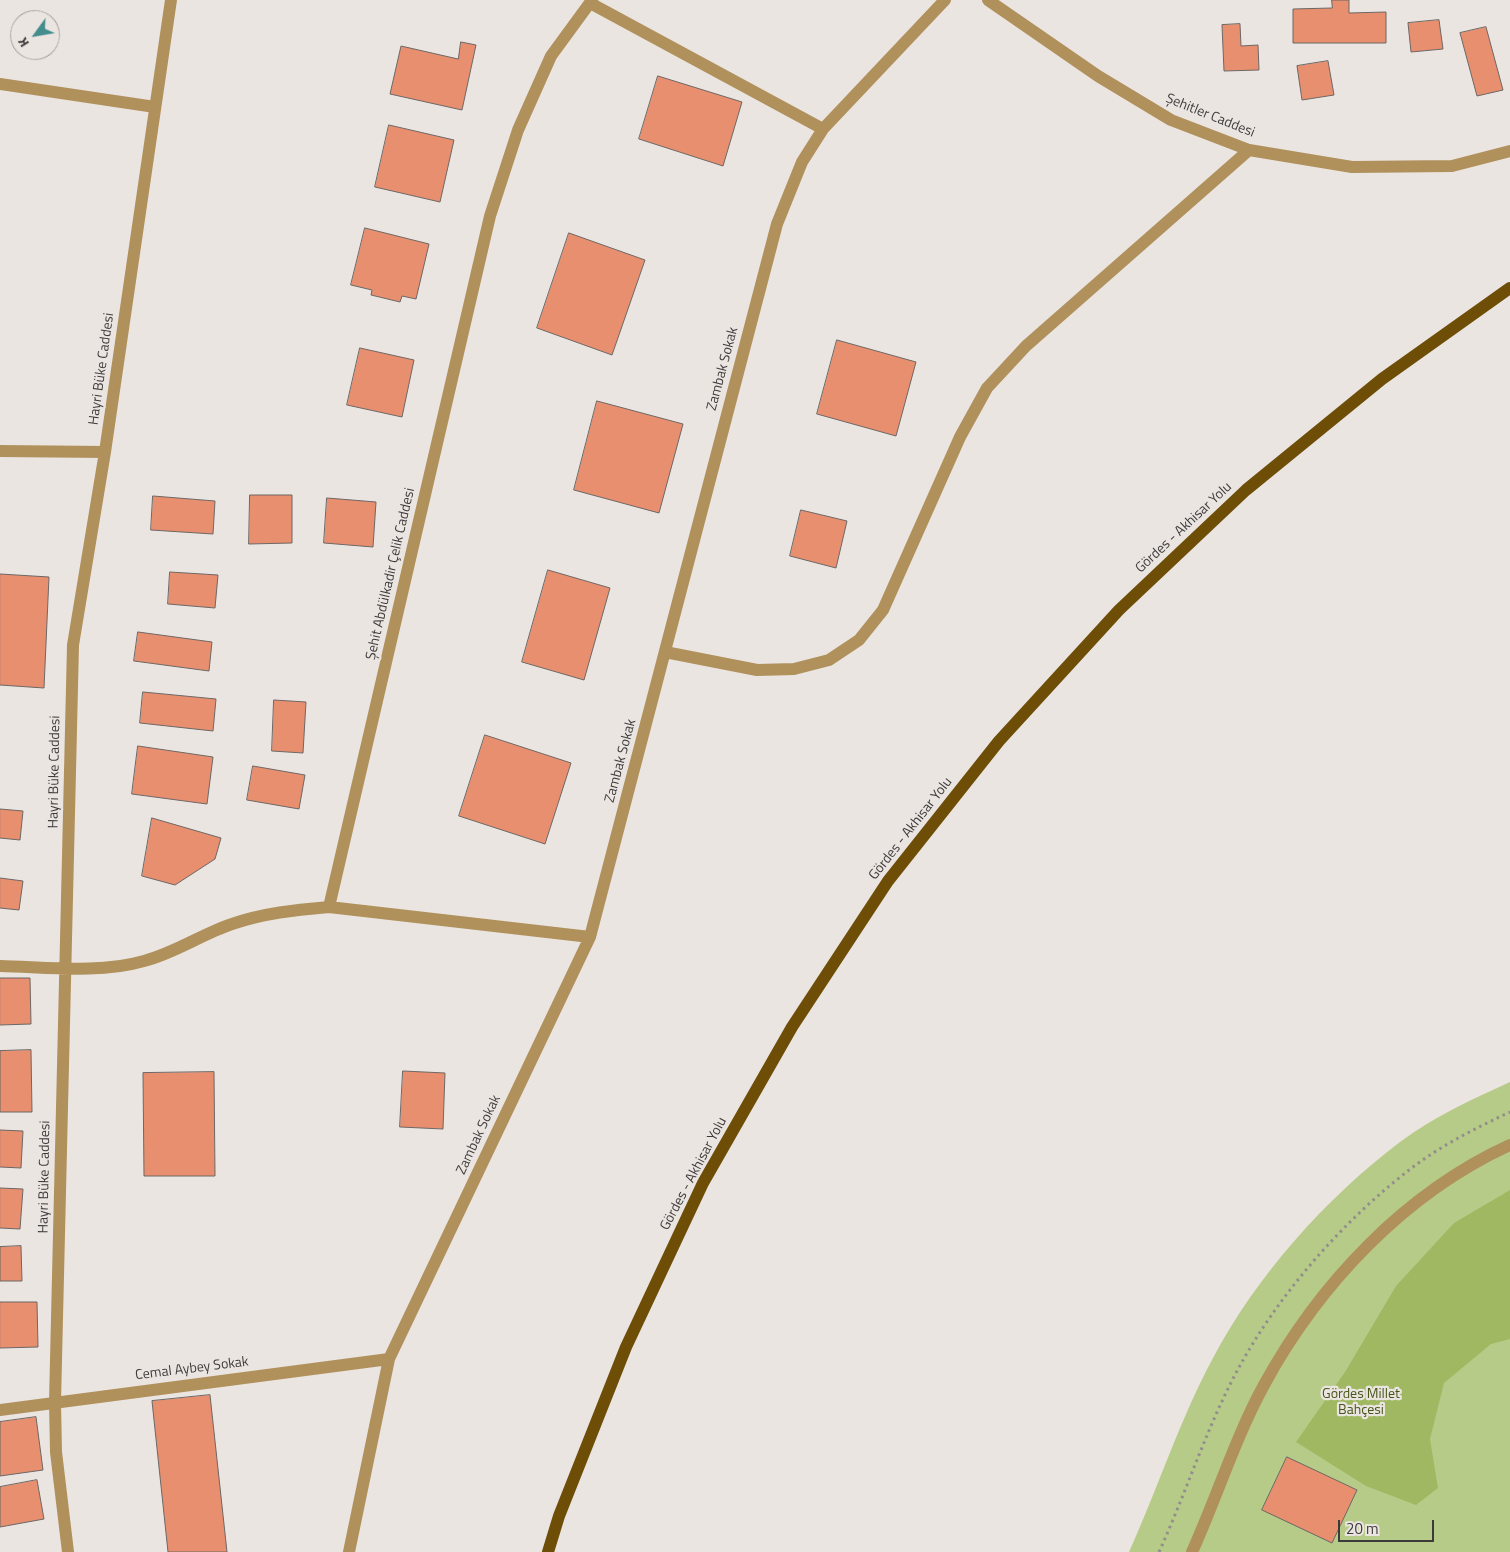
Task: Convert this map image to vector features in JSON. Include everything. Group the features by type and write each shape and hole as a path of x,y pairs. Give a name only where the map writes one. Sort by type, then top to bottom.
{"main road":[{"name":"Gördes - Akhisar Yolu","path":"548,1552 559,1516 626,1347 703,1183 792,1027 888,881 1000,741 1119,610 1246,490 1382,379 1510,288"}],"street":[{"name":"Hayri Büke Caddesi","path":"68,1552 57,1460 55,1402 73,645 105,452 171,0"},
{"name":"Zambak Sokak","path":"349,1552 389,1359 590,937 777,224 802,162 823,129 946,0"},
{"name":"Şehitler Caddesi","path":"988,0 1098,76 1171,120 1249,150 1352,167 1452,166 1510,151"},
{"path":"591,2 823,129"},
{"name":"Şehit Abdülkadir Çelik Caddesi","path":"329,907 490,216 518,130 551,56 591,2"},
{"path":"0,84 155,107"},
{"path":"665,652 757,670 794,669 828,660 859,640 883,610 960,437 987,388 1026,346 1249,150"},
{"path":"0,450 105,452"},
{"path":"0,966 102,968 143,962 184,946 230,924 278,911 329,907 590,937"},
{"path":"1192,1552 1264,1385 1300,1329 1339,1277 1384,1230 1435,1188 1488,1155 1510,1145"},
{"name":"Cemal Aybey Sokak","path":"0,1410 389,1359"}],"green space":[{"name":"Gördes Millet Bahçesi","path":"1510,1082 1510,1552 1129,1552 1201,1381 1231,1327 1250,1297 1272,1268 1320,1213 1400,1142 1440,1117"},
{"path":"1510,1190 1510,1339 1491,1344 1444,1383 1430,1439 1438,1488 1416,1505 1366,1486 1296,1442 1345,1372 1396,1286 1454,1223"}],"building":[{"path":"1332,0 1349,0 1349,13 1386,12 1386,43 1293,43 1293,9 1332,8"},
{"path":"1439,20 1443,49 1411,52 1408,23"},
{"path":"1240,24 1241,46 1258,45 1259,70 1224,71 1222,25"},
{"path":"1486,27 1503,90 1477,96 1460,33"},
{"path":"461,42 476,45 462,110 390,94 401,46 458,59"},
{"path":"1328,61 1334,95 1302,100 1297,66"},
{"path":"658,76 742,102 723,166 639,139"},
{"path":"389,125 454,140 440,202 375,187"},
{"path":"365,228 429,244 416,299 402,296 400,302 371,295 372,290 351,285"},
{"path":"569,233 645,260 612,355 537,328"},
{"path":"837,340 916,362 896,436 817,414"},
{"path":"360,348 414,360 402,417 347,405"},
{"path":"597,401 683,424 659,513 574,490"},
{"path":"250,495 292,495 292,543 249,544"},
{"path":"153,496 215,501 213,534 151,530"},
{"path":"327,498 376,502 373,547 324,543"},
{"path":"801,510 847,521 836,568 790,556"},
{"path":"548,570 610,588 584,680 522,662"},
{"path":"170,572 218,575 215,608 168,604"},
{"path":"0,574 49,577 44,688 0,685"},
{"path":"138,632 212,642 209,671 134,661"},
{"path":"143,692 216,699 213,731 140,723"},
{"path":"274,700 306,702 303,753 272,751"},
{"path":"485,735 571,763 545,844 459,816"},
{"path":"138,746 213,757 207,804 132,794"},
{"path":"253,766 305,775 299,809 247,800"},
{"path":"0,809 23,811 20,840 0,838"},
{"path":"152,818 221,838 215,859 175,885 142,876"},
{"path":"0,878 23,881 19,910 0,908"},
{"path":"0,978 30,978 31,1024 0,1025"},
{"path":"31,1050 32,1112 0,1112 0,1051"},
{"path":"403,1071 445,1073 443,1129 400,1127"},
{"path":"214,1072 215,1176 144,1176 143,1073"},
{"path":"0,1130 23,1131 21,1168 0,1167"},
{"path":"0,1188 23,1189 20,1229 0,1228"},
{"path":"21,1246 22,1281 0,1281 0,1247"},
{"path":"0,1302 37,1302 38,1347 0,1348"},
{"path":"210,1395 227,1552 168,1552 152,1401"},
{"path":"36,1417 43,1470 0,1476 0,1422"},
{"path":"1287,1457 1357,1490 1332,1543 1262,1510"},
{"path":"37,1480 44,1519 0,1527 0,1487"}]}
